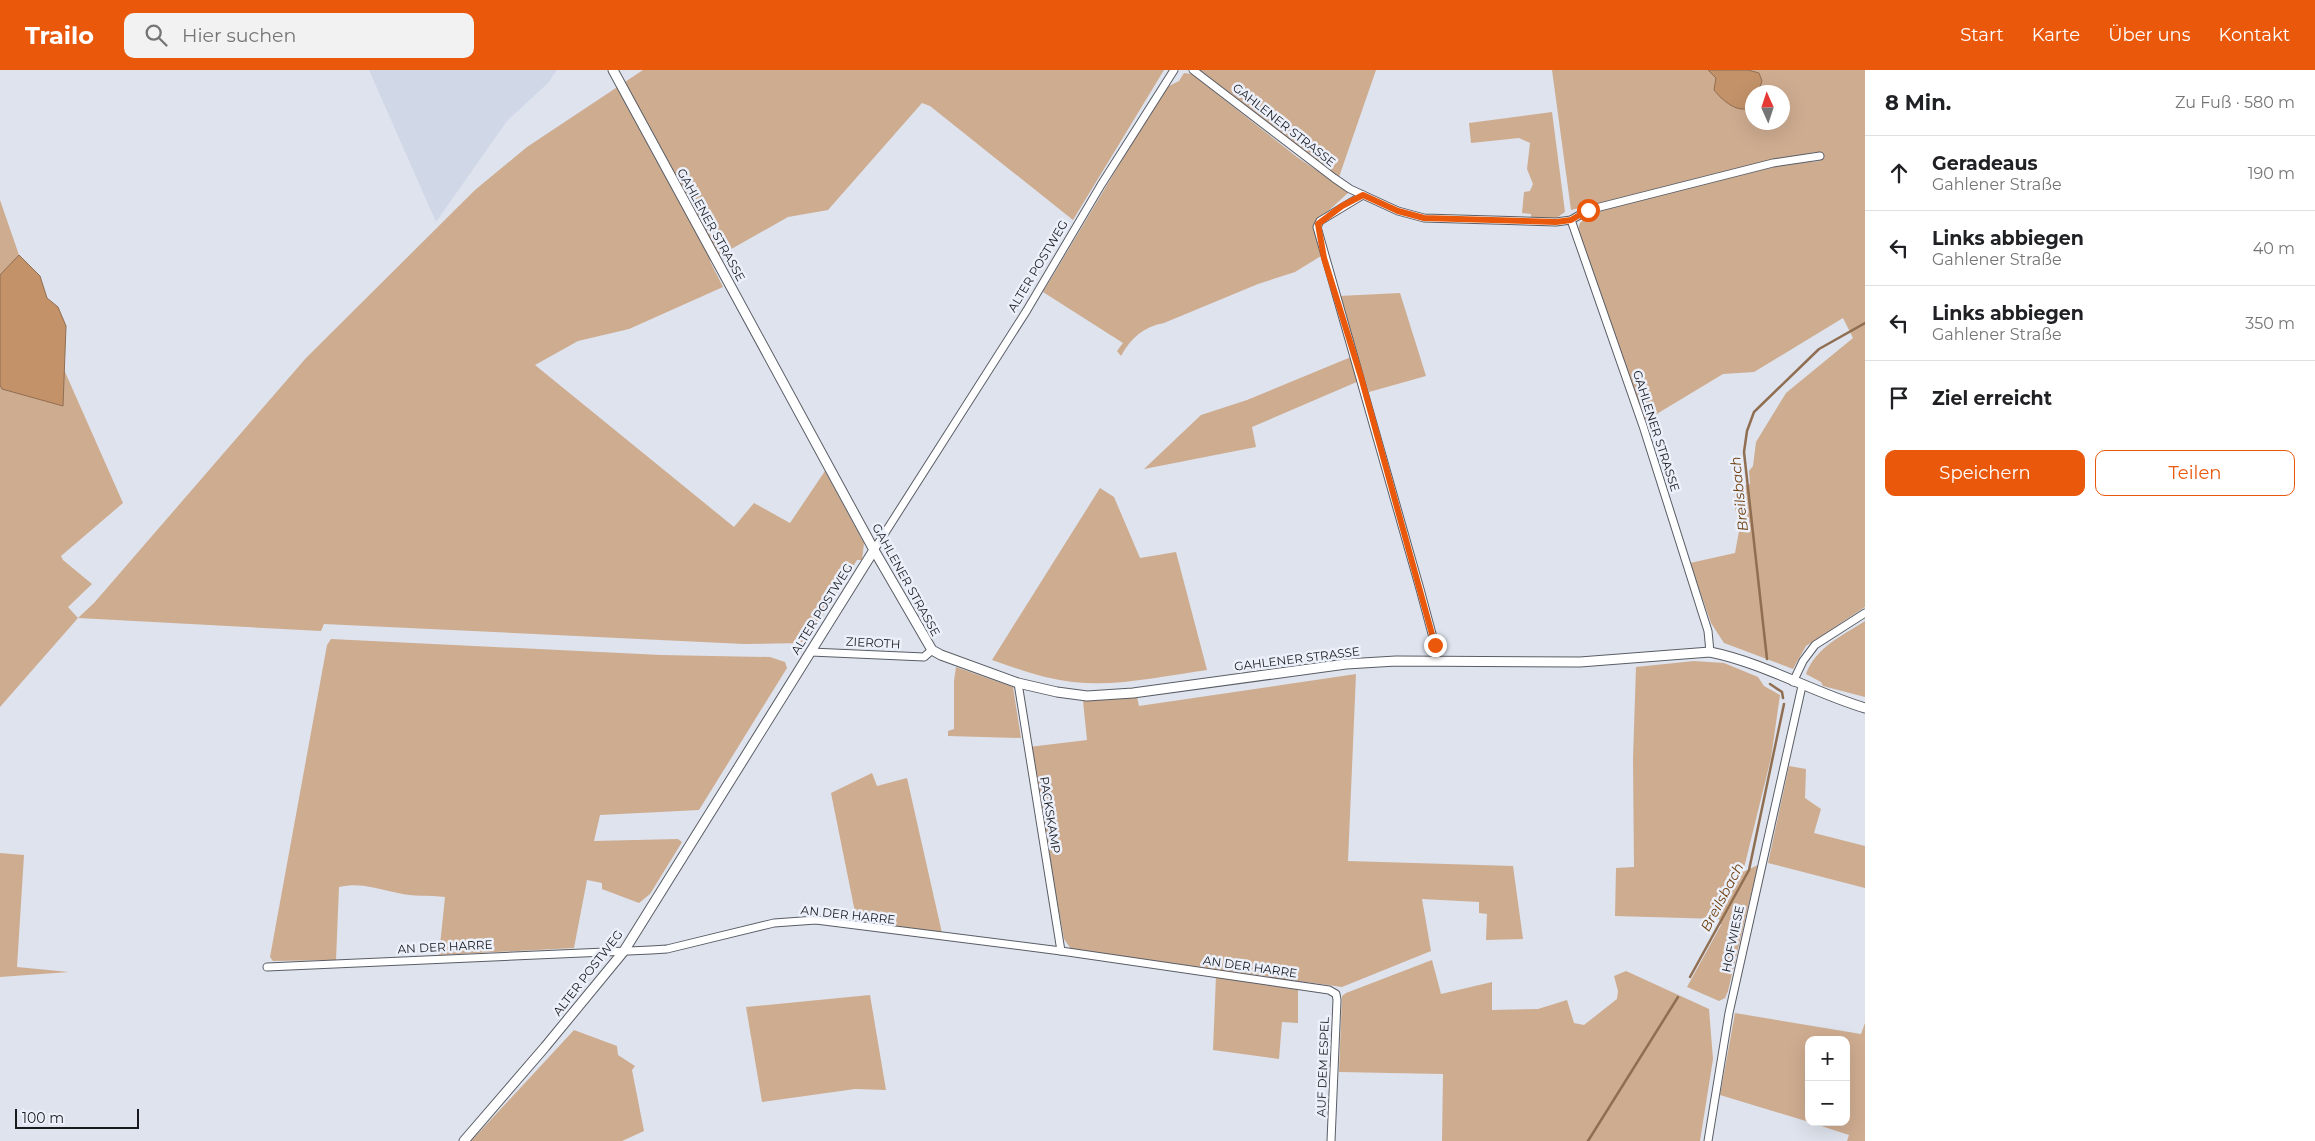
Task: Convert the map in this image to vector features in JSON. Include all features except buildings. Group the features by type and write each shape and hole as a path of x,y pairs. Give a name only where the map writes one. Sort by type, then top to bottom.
{"main road":[{"name":"GAHLENER STRASSE","path":"613,70 874,550 932,650 941,655 1018,682 1056,692 1087,696 1133,693 1346,664 1436,661 1580,662 1710,652 1730,656 1798,684 1865,708"},
{"name":"ALTER POSTWEG","path":"464,1141 624,951 874,550"}],"street":[{"name":"ALTER POSTWEG","path":"874,550 1027,310 1111,169 1174,70"},
{"name":"GAHLENER STRASSE","path":"1193,70 1334,178 1363,195 1398,211 1424,218 1520,222 1571,220 1588,210 1773,163 1820,156"},
{"path":"1363,195 1320,221 1317,227 1435,645 1436,661"},
{"name":"GAHLENER STRASSE","path":"1571,220 1646,436 1708,631 1710,652"},
{"name":"HOFWIESE","path":"1708,1141 1728,1013 1803,662 1815,645 1865,613"},
{"name":"ZIEROTH","path":"811,652 924,657 932,650"},
{"name":"PACKSKAMP","path":"1018,682 1060,951"},
{"name":"AN DER HARRE","path":"267,967 666,949 774,923 816,920 1060,951 1329,990 1336,994"},
{"name":"AUF DEM ESPEL","path":"1331,1141 1336,994"}],"shaded area":[{"path":"369,70 557,70 548,83 507,121 436,222"},
{"path":"643,70 1164,70 1073,220 930,106 922,103 828,210 788,217 710,261 723,287 629,329 578,341 535,365 734,527 754,503 790,523 825,471 864,543 862,560 857,560 808,639 801,643 744,644 324,624 321,631 78,618 94,603 306,358 475,190 527,147"},
{"path":"1198,70 1376,70 1339,177"},
{"path":"1552,70 1865,70 1865,607 1806,646 1793,669 1724,643 1711,623 1690,563 1735,553 1739,531 1734,489 1750,484 1749,471 1753,466 1756,442 1786,393 1853,338 1843,318 1754,372 1723,374 1645,421 1578,229 1580,223 1589,214 1633,201 1786,164 1820,161 1816,152 1755,164 1571,210"},
{"path":"1708,70 1748,70 1759,73 1762,81 1761,85 1745,85 1745,109 1742,109 1726,102 1714,90 1716,78"},
{"path":"1184,73 1192,74 1297,157 1349,192 1314,224 1321,256 1295,272 1258,284 1144,330 1133,339 1121,356 1117,351 1123,343 1043,292 1165,88 1179,81"},
{"path":"1552,112 1565,212 1555,219 1531,220 1531,214 1522,213 1524,192 1530,191 1533,184 1527,169 1530,143 1519,138 1471,143 1469,123"},
{"path":"0,200 19,255 15,259 123,503 61,556 63,560 92,584 68,607 78,618 0,707"},
{"path":"19,255 40,276 47,298 58,307 66,326 63,406 2,389 0,385 0,275"},
{"path":"1400,293 1426,376 1369,392 1339,296"},
{"path":"1351,357 1359,381 1252,427 1256,447 1144,469 1201,415 1247,400"},
{"path":"1100,488 1114,497 1140,558 1176,552 1207,670 1123,682 1090,683 1052,679 992,660"},
{"path":"1865,621 1865,697 1823,686 1821,682 1806,674 1816,656 1823,649"},
{"path":"331,639 661,655 770,657 785,662 787,668 699,810 600,815 594,841 678,839 682,842 650,894 639,903 602,889 602,883 587,880 574,948 439,955 445,897 410,895 355,885 339,887 336,960 273,961 270,957 327,645"},
{"path":"1694,661 1724,663 1758,677 1764,686 1780,695 1771,758 1743,872 1758,865 1728,991 1725,998 1719,1001 1687,987 1721,925 1719,919 1615,916 1616,868 1634,867 1633,758 1636,667"},
{"path":"956,667 1013,687 1021,738 948,736 948,731 954,729 954,681"},
{"path":"1356,674 1348,861 1513,866 1523,939 1486,940 1487,914 1479,913 1479,902 1422,899 1431,951 1342,987 1071,949 1064,939 1029,747 1087,740 1083,701 1137,697 1139,706"},
{"path":"1789,766 1806,769 1805,798 1821,809 1814,833 1865,846 1865,888 1768,863"},
{"path":"872,773 877,786 907,778 942,933 857,922 831,793"},
{"path":"0,853 24,855 17,967 69,972 0,977"},
{"path":"1432,960 1441,994 1492,982 1492,1010 1538,1009 1567,1000 1574,1023 1584,1025 1617,999 1618,991 1614,976 1626,971 1709,1009 1713,1059 1700,1141 1442,1141 1443,1074 1339,1072 1342,996"},
{"path":"1216,976 1298,987 1298,1023 1282,1022 1279,1059 1213,1050"},
{"path":"870,995 886,1090 855,1089 762,1102 746,1007"},
{"path":"1735,1013 1861,1034 1865,1023 1865,1141 1847,1141 1849,1135 1821,1126 1850,1126 1850,1036 1805,1036 1805,1121 1720,1095"},
{"path":"574,1030 617,1046 618,1055 635,1066 632,1070 644,1131 622,1141 471,1141"}],"waterway":[{"name":"Breilsbach","path":"1767,659 1744,452 1747,431 1754,412 1819,349 1865,323"},
{"name":"Breilsbach","path":"1770,684 1782,692 1783,698"},
{"name":"Breilsbach","path":"1690,977 1749,870 1784,704"},
{"name":"Breilsbach","path":"1588,1141 1678,997"}],"route":[{"path":"1435,645 1361,377 1324,258 1317,227 1318,224 1342,206 1363,195 1398,211 1424,218 1556,222 1571,220 1588,210"}]}
